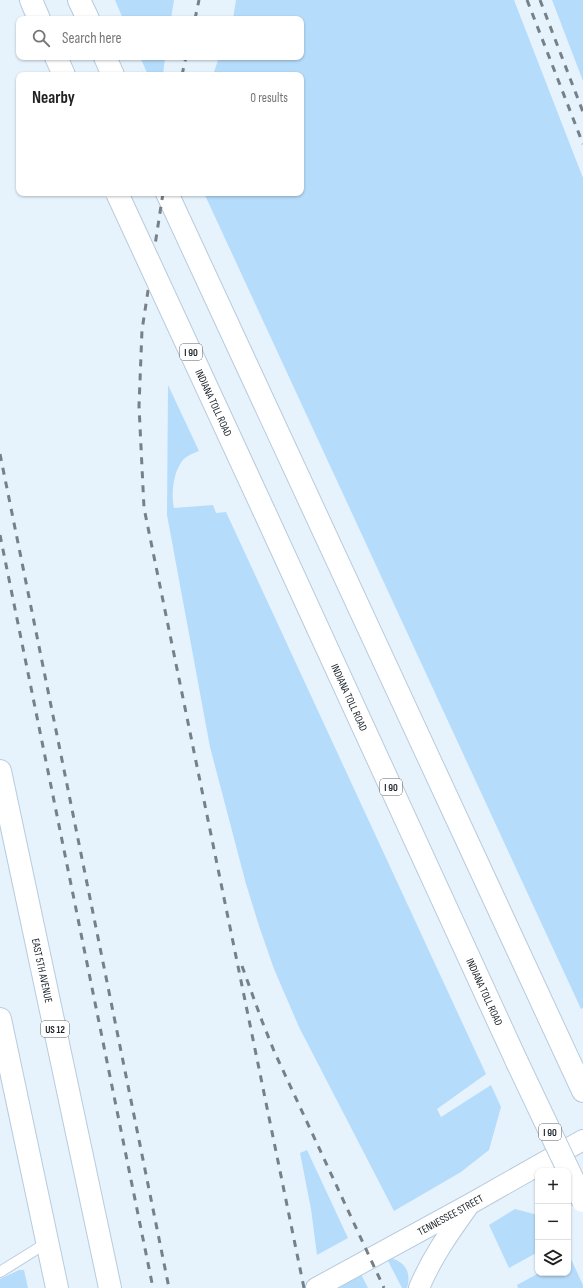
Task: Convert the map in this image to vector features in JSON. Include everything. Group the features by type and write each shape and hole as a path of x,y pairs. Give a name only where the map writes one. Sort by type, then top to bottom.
{"main road":[{"path":"30,0 38,16"},
{"path":"79,0 87,16"},
{"path":"57,60 63,72"},
{"path":"106,60 112,72"},
{"name":"INDIANA TOLL ROAD","path":"118,196 583,1202"},
{"path":"168,196 583,1091"},
{"name":"EAST 5TH AVENUE","path":"0,771 110,1288"},
{"path":"0,1018 7,1083 48,1242 58,1288"}],"street":[{"name":"TENNESSEE STREET","path":"316,1288 583,1140"},
{"path":"419,1288 427,1270 447,1236 470,1204"}],"lane":[{"path":"0,1272 48,1242"}],"shaded area":[{"path":"115,0 174,0 171,16 122,16"},
{"path":"236,0 514,0 583,178 583,1008 581,1009 205,196 304,196 304,72 214,72 218,60 304,60 304,16 233,16"},
{"path":"552,0 583,0 583,81"},
{"path":"141,60 165,60 163,72 147,72"},
{"path":"168,385 199,451 184,459 177,471 173,490 174,508 213,505 216,513 226,512 486,1074 437,1109 441,1117 491,1085 501,1107 489,1150 461,1172 394,1211 299,1027 274,969 246,884 210,747 167,515"},
{"path":"307,1150 348,1238 317,1255 311,1209 300,1153"},
{"path":"515,1209 535,1214 535,1254 509,1268 489,1225"},
{"path":"386,1257 398,1261 405,1267 408,1276 407,1288 402,1288"},
{"path":"571,1259 583,1288 518,1288 517,1285 535,1275 571,1276"},
{"path":"19,1270 24,1270 28,1288 0,1288 0,1279"},
{"path":"360,1272 368,1288 334,1288"}],"railway":[{"path":"196,16 199,0"},
{"path":"527,0 583,144"},
{"path":"540,0 583,112"},
{"path":"183,72 185,60"},
{"path":"163,196 142,330 139,406 144,508 304,1288"},
{"path":"0,454 169,1288"},
{"path":"0,535 153,1288"},
{"path":"242,966 274,1051 384,1288"}]}
